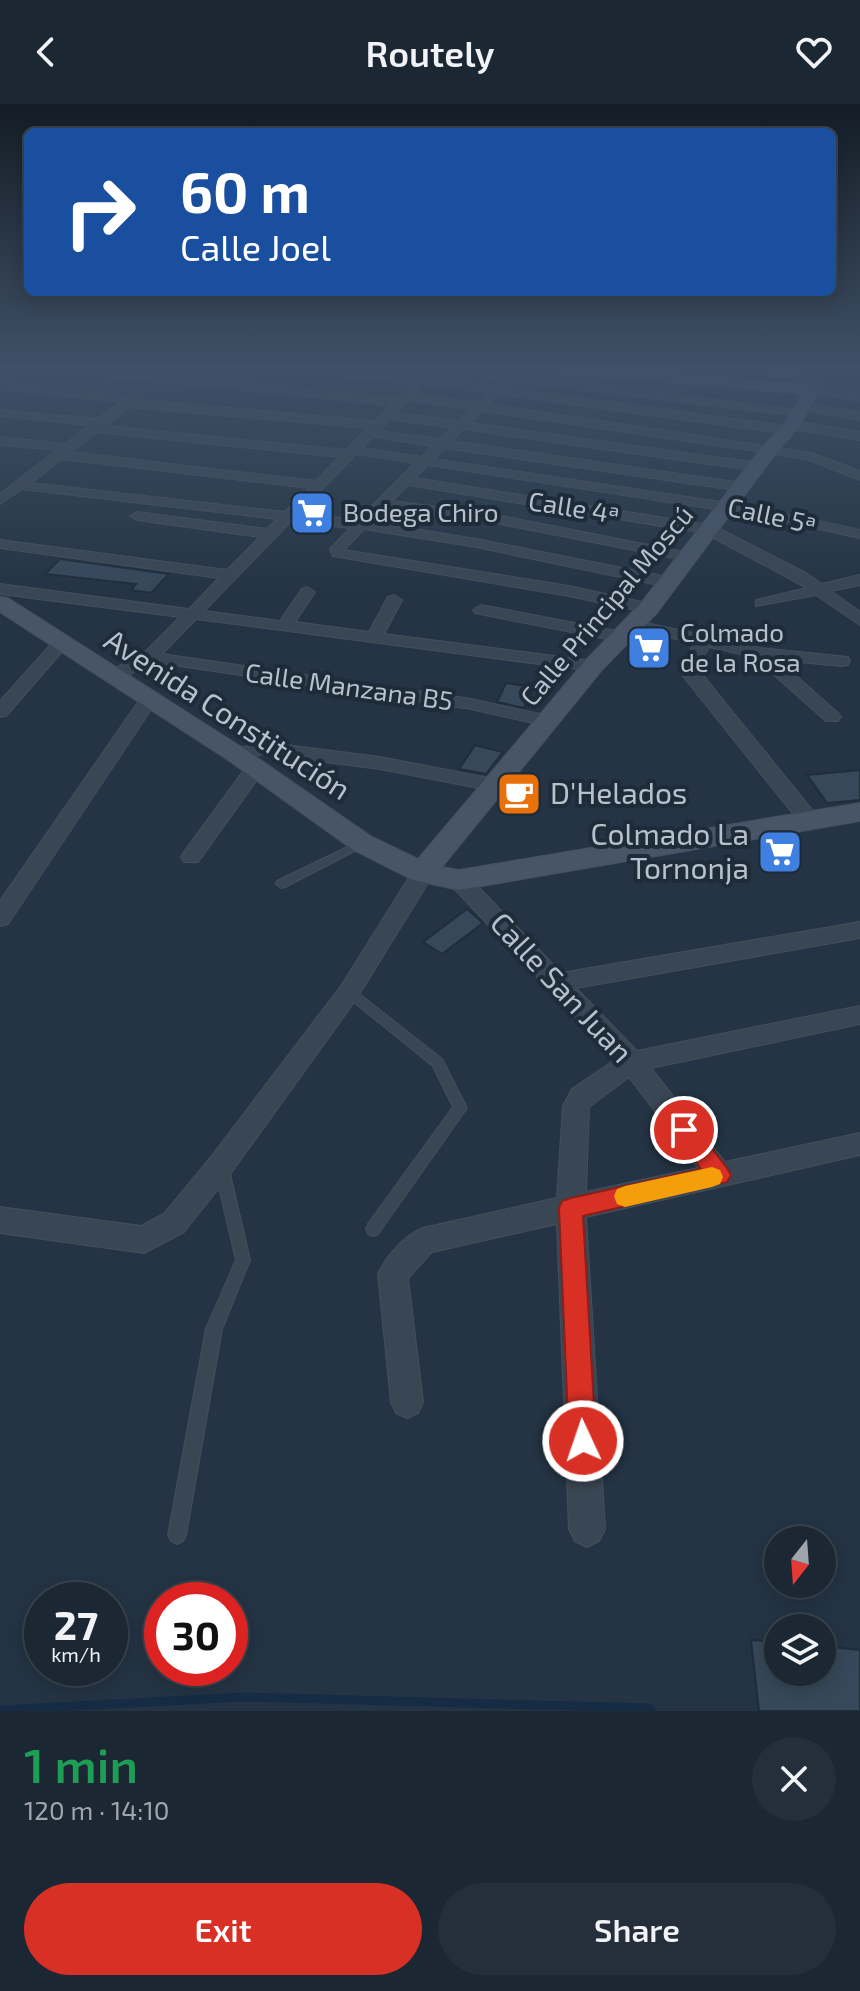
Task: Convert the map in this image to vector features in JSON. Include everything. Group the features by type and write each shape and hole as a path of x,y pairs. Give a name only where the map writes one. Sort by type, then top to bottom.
{"street":[{"path":"13,443 319,485"},
{"path":"0,500 76,443"},
{"name":"Calle 5ª","path":"264,443 426,461 728,506 860,534"},
{"path":"114,676 150,657 360,443"},
{"path":"649,608 569,591 338,553 337,549 444,443 742,487"},
{"path":"631,443 764,458 812,457 860,466"},
{"path":"680,443 764,458"},
{"name":"Calle Principal Moscú","path":"423,873 443,844 593,666 649,608 776,443"},
{"path":"812,457 860,476"},
{"path":"0,476 22,482 363,525 476,543 668,582"},
{"name":"Calle 4ª","path":"406,481 709,529 777,562 858,617"},
{"path":"383,504 496,519 689,557"},
{"path":"137,516 271,534"},
{"path":"0,544 230,575"},
{"path":"762,603 860,580"},
{"path":"0,589 593,666"},
{"path":"284,627 307,592"},
{"path":"374,637 394,600"},
{"name":"Avenida Constitución","path":"0,603 246,761 362,843 423,873 459,880"},
{"path":"481,610 704,641 760,653 842,661"},
{"path":"704,641 689,668 692,676 809,820"},
{"path":"0,712 60,644"},
{"path":"760,653 832,717"},
{"name":"Calle Manzana B5","path":"150,657 471,704 547,721"},
{"path":"0,918 149,699"},
{"path":"191,857 246,761 262,748 380,763 494,785"},
{"path":"459,880 860,812"},
{"path":"0,1220 144,1240 174,1223 221,1165 349,992 423,873"},
{"name":"Calle San Juan","path":"459,880 632,1062 719,1175"},
{"path":"557,982 860,930"},
{"path":"587,1529 571,1208 576,1106 581,1097 632,1062 860,1015"},
{"path":"407,1402 393,1274 423,1241 859,1146"}],"lane":[{"path":"281,884 362,843"},
{"path":"349,992 438,1063 460,1108 373,1229"},
{"path":"177,1535 214,1329 243,1260 221,1165"}],"building":[{"path":"60,559 169,574 151,593 131,590 136,584 45,574"},
{"path":"506,683 533,687 524,708 497,702"},
{"path":"475,745 503,752 486,774 459,769"},
{"path":"860,770 860,800 827,803 807,775"},
{"path":"467,909 483,923 442,954 423,942"},
{"path":"751,1640 764,1641 764,1686 836,1686 836,1647 860,1650 860,1711 759,1711"}],"waterway":[{"path":"0,1710 244,1697 649,1708 651,1711"}],"slow traffic":[{"path":"625,1196 712,1177"}],"place":[{"name":"Bodega Chiro","path":"312,513"},
{"name":"Colmado de la Rosa","path":"649,648"},
{"name":"D'Helados","path":"519,794"},
{"name":"Colmado La Tornonja","path":"780,852"}],"route":[{"path":"583,1441 571,1208 719,1175 684,1130"}]}
